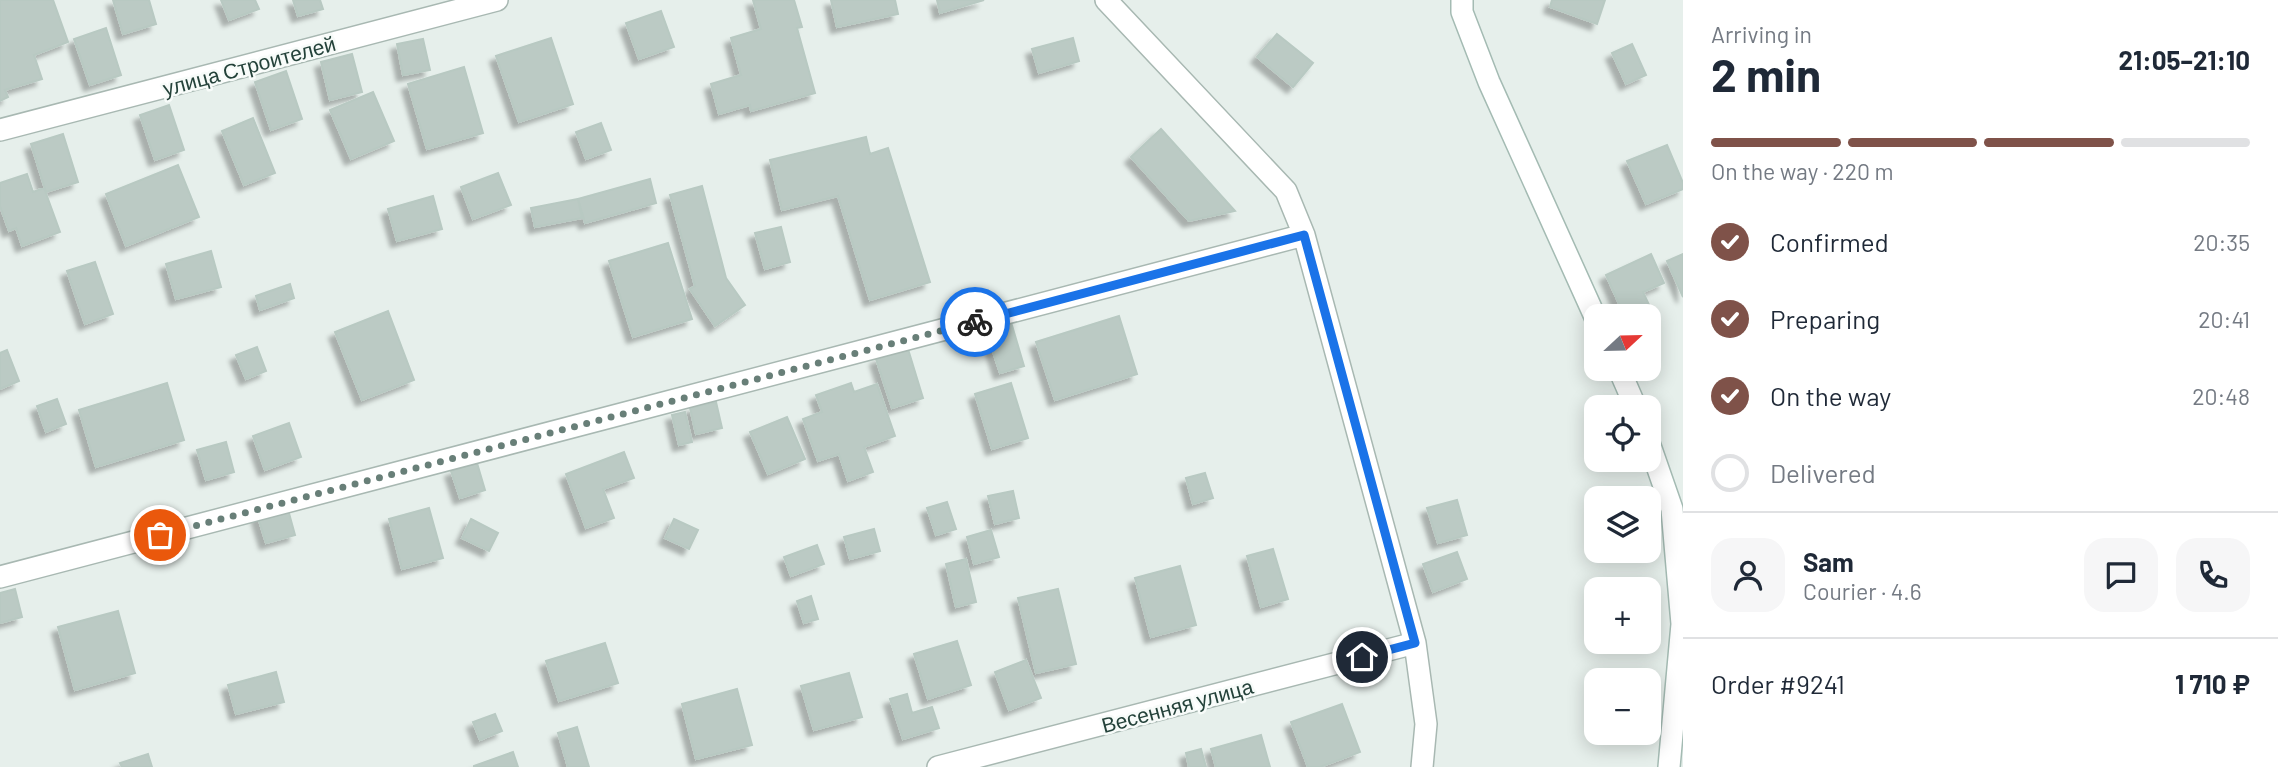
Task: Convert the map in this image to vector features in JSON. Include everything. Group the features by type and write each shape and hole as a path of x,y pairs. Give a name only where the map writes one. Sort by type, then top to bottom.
{"street":[{"name":"улица Строителей","path":"0,130 497,0"},
{"path":"1107,0 1286,191 1304,235 1415,643 1426,724 1422,767"},
{"path":"1462,0 1462,12 1489,82 1589,304"},
{"path":"0,577 1304,235"},
{"path":"1659,472 1672,509 1682,624 1669,767"},
{"name":"Весенняя улица","path":"938,767 1415,643"}],"building":[{"path":"0,0 53,0 68,42 34,55 42,79 5,90 8,97 0,101"},
{"path":"113,0 149,0 156,24 123,34"},
{"path":"221,0 255,0 259,9 229,20"},
{"path":"293,0 320,0 323,9 298,16"},
{"path":"753,0 794,0 802,27 797,28 815,93 751,111 750,105 719,114 711,84 741,75 731,38 761,29"},
{"path":"831,0 895,0 898,14 837,27"},
{"path":"937,0 984,0 940,13"},
{"path":"1552,0 1605,0 1597,24 1550,7"},
{"path":"661,11 674,47 639,59 626,23"},
{"path":"106,28 121,75 90,85 74,39"},
{"path":"1277,34 1313,63 1293,87 1257,57"},
{"path":"551,38 573,104 519,122 496,56"},
{"path":"1073,38 1079,61 1039,73 1032,49"},
{"path":"423,39 430,70 403,75 397,44"},
{"path":"1632,44 1646,75 1626,84 1612,53"},
{"path":"352,54 362,92 330,100 321,62"},
{"path":"464,67 483,133 427,149 408,84"},
{"path":"286,71 302,119 271,130 255,82"},
{"path":"373,92 394,141 351,159 330,110"},
{"path":"169,105 184,150 155,160 140,115"},
{"path":"253,118 275,173 244,185 222,131"},
{"path":"601,123 611,150 586,159 576,132"},
{"path":"1161,129 1235,211 1189,221 1131,157"},
{"path":"63,134 78,182 46,192 31,144"},
{"path":"866,137 870,154 888,148 930,282 870,300 838,196 782,210 770,160"},
{"path":"1667,145 1683,189 1646,204 1627,161"},
{"path":"178,165 199,217 126,246 106,194"},
{"path":"498,173 511,205 473,219 461,187"},
{"path":"27,174 33,192 44,188 60,232 22,246 16,228 9,231 0,206 0,183"},
{"path":"650,179 656,203 585,223 578,199"},
{"path":"702,186 726,278 745,305 715,326 690,289 695,286 670,195"},
{"path":"433,196 442,229 397,241 388,209"},
{"path":"578,199 582,218 535,227 531,208"},
{"path":"781,227 790,262 765,269 755,233"},
{"path":"668,243 692,319 633,337 609,261"},
{"path":"211,251 221,287 176,299 166,264"},
{"path":"1651,254 1664,283 1643,292 1649,304 1619,304 1606,275"},
{"path":"1683,254 1683,297 1667,261"},
{"path":"95,262 113,314 85,324 67,271"},
{"path":"290,284 294,298 260,310 256,296"},
{"path":"388,311 414,380 362,400 335,332"},
{"path":"1119,316 1137,374 1055,400 1036,342"},
{"path":"1011,322 1024,366 1000,373 986,330"},
{"path":"257,347 266,371 246,379 236,355"},
{"path":"908,349 923,398 892,408 876,359"},
{"path":"7,350 19,381 0,389 0,353"},
{"path":"167,383 184,440 96,467 79,410"},
{"path":"851,383 854,392 877,384 895,436 864,447 873,472 848,481 839,454 818,461 803,419 822,412 816,395"},
{"path":"1011,383 1028,438 992,449 975,394"},
{"path":"57,399 66,424 46,432 37,406"},
{"path":"716,402 722,428 696,434 690,408"},
{"path":"685,412 692,442 679,445 672,415"},
{"path":"787,417 805,459 768,474 750,432"},
{"path":"289,423 301,457 265,470 253,436"},
{"path":"226,442 234,472 206,480 197,450"},
{"path":"624,452 634,478 603,489 614,518 586,528 566,474"},
{"path":"477,463 485,490 460,498 451,471"},
{"path":"1205,473 1213,498 1193,504 1186,478"},
{"path":"1013,491 1019,518 995,524 988,496"},
{"path":"1457,500 1467,535 1438,543 1427,508"},
{"path":"947,502 956,529 936,535 927,508"},
{"path":"287,506 295,535 266,543 257,514"},
{"path":"429,508 443,558 402,569 389,519"},
{"path":"471,519 498,533 489,551 462,538"},
{"path":"674,519 698,530 689,549 665,538"},
{"path":"874,529 880,551 850,559 844,537"},
{"path":"991,530 999,557 974,564 967,537"},
{"path":"817,545 824,564 791,576 784,557"},
{"path":"1273,549 1288,599 1261,607 1247,556"},
{"path":"1457,552 1467,579 1433,592 1423,564"},
{"path":"966,559 976,602 956,607 946,564"},
{"path":"1180,566 1196,625 1151,637 1135,578"},
{"path":"15,589 22,617 0,623 0,593"},
{"path":"1058,589 1076,664 1036,673 1018,598"},
{"path":"811,596 818,619 804,623 797,601"},
{"path":"118,611 135,673 75,690 58,627"},
{"path":"957,641 971,685 928,699 914,654"},
{"path":"605,643 618,683 559,701 546,661"},
{"path":"1026,660 1041,698 1009,710 995,672"},
{"path":"276,672 284,702 236,714 228,685"},
{"path":"849,673 862,717 814,730 801,686"},
{"path":"737,689 752,745 696,759 682,704"},
{"path":"907,694 912,713 932,707 939,728 903,739 890,699"},
{"path":"1342,704 1360,752 1320,767 1308,767 1291,722"},
{"path":"495,714 502,731 480,740 473,722"},
{"path":"577,727 589,767 568,767 558,733"},
{"path":"1261,735 1270,767 1216,767 1211,749"},
{"path":"1201,749 1206,767 1189,767 1186,753"},
{"path":"513,752 518,767 474,767 474,766"},
{"path":"148,754 152,767 122,767 120,763"}],"way so far":[{"path":"160,535 975,322"}],"route":[{"path":"975,322 1304,235 1415,643 1362,657"}]}
